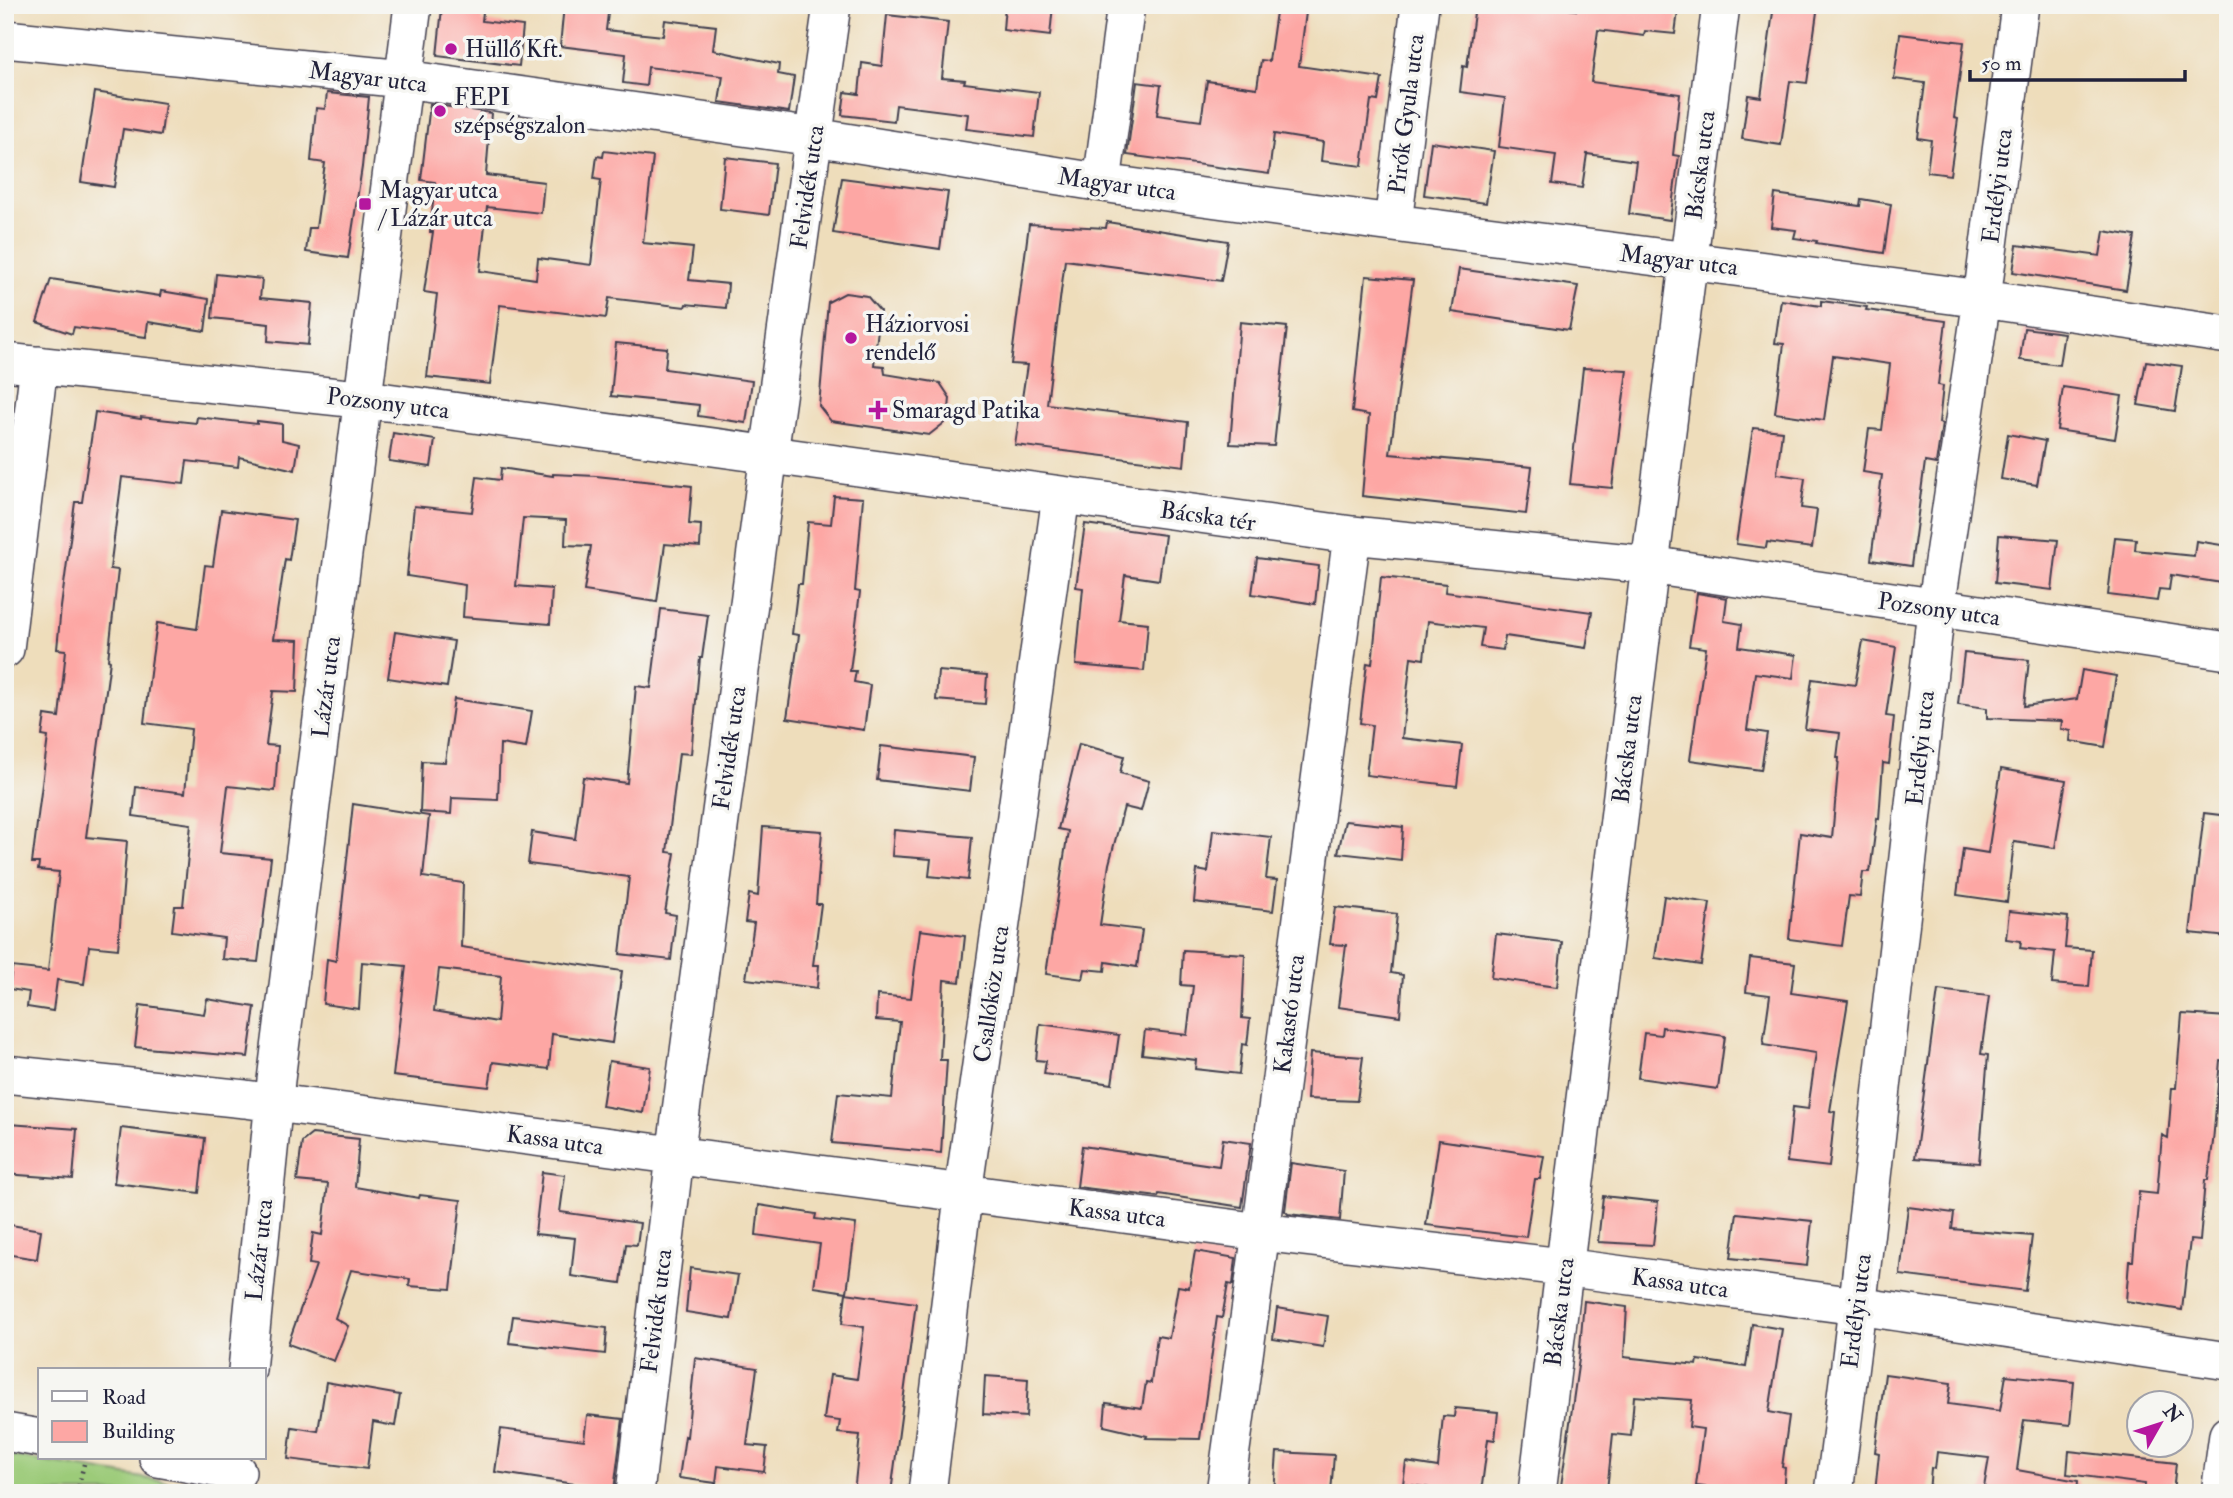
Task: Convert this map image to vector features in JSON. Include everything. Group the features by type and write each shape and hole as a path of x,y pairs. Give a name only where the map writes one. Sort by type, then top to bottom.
{"street":[{"name":"Lázár utca","path":"247,1368 273,1103 413,5"},
{"name":"Felvidék utca","path":"635,1493 675,1156 832,5"},
{"path":"1102,182 1126,5"},
{"name":"Pirók Gyula utca","path":"1393,223 1420,5"},
{"name":"Bácska utca","path":"1537,1493 1721,5"},
{"name":"Erdélyi utca","path":"1834,1493 1936,609 1982,299 2020,5"},
{"name":"Magyar utca","path":"5,39 404,79 1393,223 1982,299 2228,335"},
{"path":"5,649 22,364"},
{"name":"Pozsony utca","path":"22,364 362,399 769,454"},
{"name":"Bácska tér","path":"769,454 1352,535 1650,565"},
{"name":"Csallóköz utca","path":"927,1493 963,1193 1062,496"},
{"name":"Kakastó utca","path":"1225,1493 1352,535"},
{"name":"Pozsony utca","path":"1650,565 2228,651"},
{"name":"Kassa utca","path":"5,1074 273,1103 1261,1231 1563,1267 1857,1306 2228,1361"},
{"path":"5,1432 38,1438"},
{"path":"2220,1493 2228,1435"},
{"path":"168,1460 237,1474"}],"path":[{"path":"76,1493 84,1464"}],"green space":[{"path":"5,1455 204,1488 204,1493 5,1493"}],"building":[{"path":"564,5 609,5 606,30 663,36 665,20 716,26 713,50 779,64 778,74 794,77 789,112 719,102 723,76 648,67 646,86 623,83 626,54 560,46"},
{"path":"1005,5 1053,5 1050,36 1003,30"},
{"path":"1277,5 1307,5 1299,66 1382,78 1378,101 1371,100 1362,166 1321,161 1323,142 1274,134 1269,174 1127,155 1137,82 1161,85 1157,115 1201,121 1207,81 1257,88 1261,60 1269,61"},
{"path":"1475,5 1541,5 1576,10 1576,5 1637,5 1678,11 1675,34 1645,31 1644,36 1598,30 1591,82 1680,94 1673,155 1679,156 1670,220 1629,214 1636,161 1587,154 1582,188 1552,184 1556,155 1499,147 1505,98 1460,92 1463,66 1467,67"},
{"path":"1774,5 1818,5 1807,83 1790,81 1781,145 1742,139 1748,95 1761,97"},
{"path":"442,8 483,12 482,21 523,26 519,66 437,56"},
{"path":"887,15 948,22 942,78 1039,92 1034,137 966,129 968,114 896,105 894,121 842,115 845,92 859,94 862,63 882,66"},
{"path":"1900,34 1964,42 1950,175 1927,172 1931,140 1918,138 1925,83 1894,79"},
{"path":"95,92 165,103 161,135 123,129 114,187 81,182"},
{"path":"327,93 369,97 362,167 348,258 306,252 309,228 316,228 325,163 311,161 316,108 325,109"},
{"path":"430,104 491,113 486,175 544,182 541,213 487,207 480,271 536,279 538,258 591,265 601,180 594,179 597,156 603,157 604,151 653,157 643,243 693,248 689,280 728,284 726,308 686,304 685,307 609,298 606,318 500,305 490,384 427,377 437,294 424,292 433,232 430,232 435,182 421,180"},
{"path":"1431,142 1494,151 1486,203 1424,195"},
{"path":"725,157 775,163 769,215 720,209"},
{"path":"842,178 948,192 940,249 833,233"},
{"path":"1775,194 1860,206 1861,199 1891,204 1884,253 1794,238 1796,230 1771,227"},
{"path":"1107,222 1228,241 1221,281 1065,260 1047,404 1188,422 1184,466 1015,445 1027,365 1011,364 1029,224 1106,228"},
{"path":"2104,231 2135,236 2126,290 2013,272 2017,245 2100,256"},
{"path":"1459,269 1578,286 1569,330 1452,312"},
{"path":"216,274 262,279 260,298 312,303 308,345 268,341 269,324 212,318"},
{"path":"1366,276 1413,280 1390,454 1532,467 1526,514 1362,496 1369,415 1352,412"},
{"path":"51,279 160,296 161,291 209,299 205,331 148,322 146,337 74,327 72,334 37,322"},
{"name":"Háziorvosi rendelő","path":"845,293 867,296 880,311 874,365 884,366 885,374 940,383 950,398 948,420 929,435 831,421 819,406 828,302"},
{"path":"1781,300 1821,306 1821,301 1946,321 1938,385 1943,386 1939,423 1942,424 1936,464 1925,462 1911,566 1871,560 1882,475 1863,472 1869,429 1882,430 1890,364 1833,356 1824,420 1775,413 1784,344 1775,343"},
{"path":"1240,322 1287,327 1274,446 1230,444"},
{"path":"2024,328 2064,333 2059,365 2020,360"},
{"path":"616,343 667,348 665,369 752,381 746,423 698,416 699,405 611,396"},
{"path":"2146,361 2182,366 2175,411 2138,405"},
{"path":"1583,368 1627,370 1612,488 1570,484"},
{"path":"2063,387 2122,396 2115,439 2057,430"},
{"path":"95,412 196,423 197,417 282,424 282,440 299,444 295,470 239,457 238,467 187,461 184,484 122,477 110,569 118,570 110,661 86,837 127,841 118,949 89,946 84,984 57,980 53,1011 27,1007 29,992 9,989 12,967 48,971 59,872 38,870 39,863 32,863 48,737 42,736 45,715 59,717 66,650 57,649 61,607 75,502 82,502"},
{"path":"1753,428 1782,431 1777,474 1805,478 1801,508 1817,510 1812,548 1767,542 1766,548 1736,544"},
{"path":"393,433 435,440 431,467 389,461"},
{"path":"2008,434 2045,441 2037,485 2001,479"},
{"path":"501,468 553,476 596,476 692,486 689,524 701,525 700,547 665,544 657,602 584,591 591,546 565,545 566,520 523,518 516,586 552,589 550,624 463,617 465,585 407,576 414,506 472,512 477,477 500,480"},
{"path":"834,496 863,498 855,591 860,592 850,671 856,671 854,682 870,685 864,730 787,718 799,635 792,634 798,584 802,584 808,522 831,524"},
{"path":"221,510 295,520 289,560 285,559 273,639 299,640 297,692 273,691 266,745 278,746 275,791 228,786 220,853 271,858 258,962 222,959 224,938 172,931 175,906 183,906 191,824 133,816 136,787 185,793 191,729 144,723 151,665 157,623 197,629 205,565 213,566"},
{"path":"1085,524 1165,535 1159,580 1125,575 1119,620 1148,623 1144,671 1076,665 1083,588 1076,587"},
{"path":"1999,535 2058,540 2052,590 1995,583"},
{"path":"2115,537 2136,539 2135,550 2194,556 2196,541 2228,546 2228,584 2171,575 2169,590 2159,589 2157,601 2108,595"},
{"path":"1257,558 1319,566 1315,604 1252,594"},
{"path":"1381,577 1446,584 1445,592 1592,612 1586,648 1505,636 1503,650 1480,647 1483,628 1428,621 1424,659 1411,657 1402,738 1462,745 1457,786 1366,775 1372,725 1360,723 1367,663 1372,664"},
{"path":"1697,593 1727,598 1724,621 1742,624 1739,647 1796,655 1793,678 1755,673 1747,730 1767,733 1761,770 1690,760 1706,648 1689,646"},
{"path":"661,609 708,615 700,658 691,754 679,753 667,852 675,853 665,913 676,915 671,960 620,954 629,877 528,864 532,832 575,839 583,777 627,783 636,686 651,688"},
{"path":"395,632 454,641 447,687 388,678"},
{"path":"1863,641 1896,647 1886,716 1894,717 1889,764 1883,763 1879,819 1877,818 1870,872 1863,872 1860,897 1849,896 1842,946 1789,939 1800,833 1832,838 1840,733 1805,729 1812,679 1855,685"},
{"path":"1964,653 2029,660 2024,706 2077,699 2082,670 2116,676 2105,747 2070,741 2071,731 2061,729 2062,721 1987,718 1987,708 1958,704"},
{"path":"938,671 987,675 985,704 936,700"},
{"path":"454,699 532,711 526,748 500,744 498,800 452,798 451,814 420,812 422,761 445,762"},
{"path":"1079,744 1124,756 1120,773 1149,781 1141,811 1124,807 1109,864 1100,925 1142,930 1137,967 1106,962 1105,971 1085,969 1083,979 1046,974 1068,831 1058,829"},
{"path":"881,746 974,757 970,791 877,780"},
{"path":"2001,769 2066,780 2055,848 2014,842 2007,902 1957,895 1963,849 1988,853"},
{"path":"353,804 429,816 423,877 463,883 461,947 622,971 612,1043 552,1034 549,1069 493,1062 489,1087 393,1076 406,966 362,962 359,1009 323,1004 327,959 336,961","holes":["439,969 501,976 497,1022 434,1011"]},
{"path":"2204,813 2228,816 2228,937 2190,933"},
{"path":"1345,821 1403,827 1401,860 1338,853"},
{"path":"763,827 822,831 816,904 821,904 813,965 819,965 817,988 746,979 754,923 745,922 749,894 758,896"},
{"path":"894,830 972,837 968,880 929,876 931,859 892,856"},
{"path":"1213,830 1271,837 1266,879 1277,880 1273,911 1194,902 1197,870 1208,872"},
{"path":"1664,896 1710,903 1701,965 1655,958"},
{"path":"1335,907 1397,914 1391,973 1403,975 1400,1016 1338,1007 1346,945 1330,944"},
{"path":"2009,911 2068,917 2065,948 2092,950 2089,987 2052,984 2055,952 2020,948 2021,941 2006,939"},
{"path":"920,930 965,936 960,982 944,980 940,1060 947,1060 941,1153 832,1143 838,1093 892,1098 900,1022 876,1020 877,995 911,998"},
{"path":"1496,934 1562,942 1557,987 1491,978"},
{"path":"1183,950 1245,954 1242,1018 1250,1019 1247,1045 1242,1044 1239,1074 1195,1069 1196,1060 1142,1054 1145,1030 1187,1035 1193,986 1181,985"},
{"path":"1750,958 1795,963 1791,993 1848,1001 1830,1111 1835,1112 1829,1167 1787,1162 1793,1107 1808,1109 1816,1053 1763,1045 1770,995 1746,992"},
{"path":"1938,990 1989,996 1981,1054 1988,1055 1979,1163 1915,1158"},
{"path":"207,999 255,1007 248,1057 135,1047 140,1005 204,1014"},
{"path":"2182,1014 2228,1017 2228,1061 2220,1060 2200,1241 2190,1240 2182,1310 2126,1301 2129,1261 2133,1261 2139,1192 2157,1194 2162,1135 2168,1138 2172,1088 2176,1088"},
{"path":"1040,1024 1119,1035 1112,1084 1044,1074 1046,1061 1036,1060"},
{"path":"1662,1027 1725,1036 1718,1089 1638,1078 1644,1033 1661,1035"},
{"path":"1310,1053 1363,1057 1357,1101 1307,1099"},
{"path":"609,1061 650,1067 643,1113 602,1106"},
{"path":"9,1124 77,1129 73,1179 5,1174"},
{"path":"121,1128 205,1138 199,1193 114,1183"},
{"path":"312,1134 359,1139 355,1187 419,1198 420,1195 461,1200 451,1289 409,1286 410,1279 351,1270 335,1318 348,1326 334,1361 288,1344 316,1265 309,1264 313,1233 322,1235 328,1184 297,1181 302,1142"},
{"path":"1223,1139 1251,1143 1242,1207 1159,1194 1158,1197 1077,1187 1082,1146 1219,1166"},
{"path":"1439,1140 1544,1156 1540,1179 1535,1179 1526,1237 1426,1225"},
{"path":"1291,1163 1344,1171 1340,1220 1288,1214 1285,1211"},
{"path":"542,1172 565,1175 560,1212 640,1223 637,1245 626,1244 621,1283 571,1276 575,1238 535,1234"},
{"path":"1603,1196 1658,1202 1653,1245 1598,1242"},
{"path":"759,1205 816,1214 815,1219 856,1224 847,1292 814,1287 820,1244 756,1235"},
{"path":"1908,1207 1954,1213 1952,1229 2032,1236 2025,1291 1900,1275"},
{"path":"1737,1213 1812,1221 1807,1266 1731,1258"},
{"path":"5,1224 41,1230 37,1259 5,1254"},
{"path":"1195,1251 1236,1258 1233,1285 1228,1284 1222,1318 1217,1317 1200,1439 1146,1438 1147,1436 1104,1426 1106,1403 1142,1408 1146,1382 1151,1383 1157,1336 1169,1338 1178,1286 1189,1288"},
{"path":"690,1268 738,1275 731,1319 686,1312"},
{"path":"846,1293 916,1303 891,1493 854,1493 860,1435 838,1433 840,1421 824,1419 830,1375 857,1379 864,1327 842,1324"},
{"path":"1584,1301 1627,1307 1624,1357 1697,1365 1698,1360 1746,1367 1752,1324 1782,1329 1769,1412 1789,1416 1782,1467 1785,1468 1783,1493 1756,1493 1696,1486 1703,1429 1689,1427 1692,1400 1634,1396 1631,1436 1613,1434 1607,1490 1561,1486 1579,1359"},
{"path":"1277,1308 1328,1316 1323,1347 1273,1339"},
{"path":"513,1316 607,1328 605,1354 509,1343"},
{"path":"695,1358 757,1368 747,1445 767,1447 764,1472 718,1466 716,1483 679,1478 685,1436 687,1437"},
{"path":"1885,1374 1951,1383 1948,1404 2000,1411 2006,1375 2074,1382 2070,1425 2024,1420 2017,1470 2078,1481 2077,1493 1983,1493 1989,1458 1937,1452 1935,1469 1931,1468 1929,1493 1875,1493 1879,1453 1875,1452"},
{"path":"985,1376 1028,1379 1026,1417 983,1414"},
{"path":"326,1382 400,1395 395,1426 373,1422 367,1469 288,1459 292,1427 318,1431"},
{"path":"1455,1408 1498,1412 1495,1440 1488,1439 1481,1493 1403,1484 1406,1462 1438,1467 1443,1416 1454,1417"},
{"path":"587,1415 623,1419 614,1490 495,1472 501,1429 584,1440"},
{"path":"2069,1451 2124,1457 2124,1460 2176,1463 2173,1493 2144,1490 2145,1484 2067,1474"},
{"path":"1277,1452 1334,1455 1331,1493 1274,1493"}],"place":[{"name":"Hüllő Kft.","path":"451,49"},
{"name":"FEPI szépségszalon","path":"440,111"},
{"name":"Magyar utca / Lázár utca","path":"365,204"},
{"name":"Háziorvosi rendelő","path":"851,338"},
{"name":"Smaragd Patika","path":"878,410"}]}
